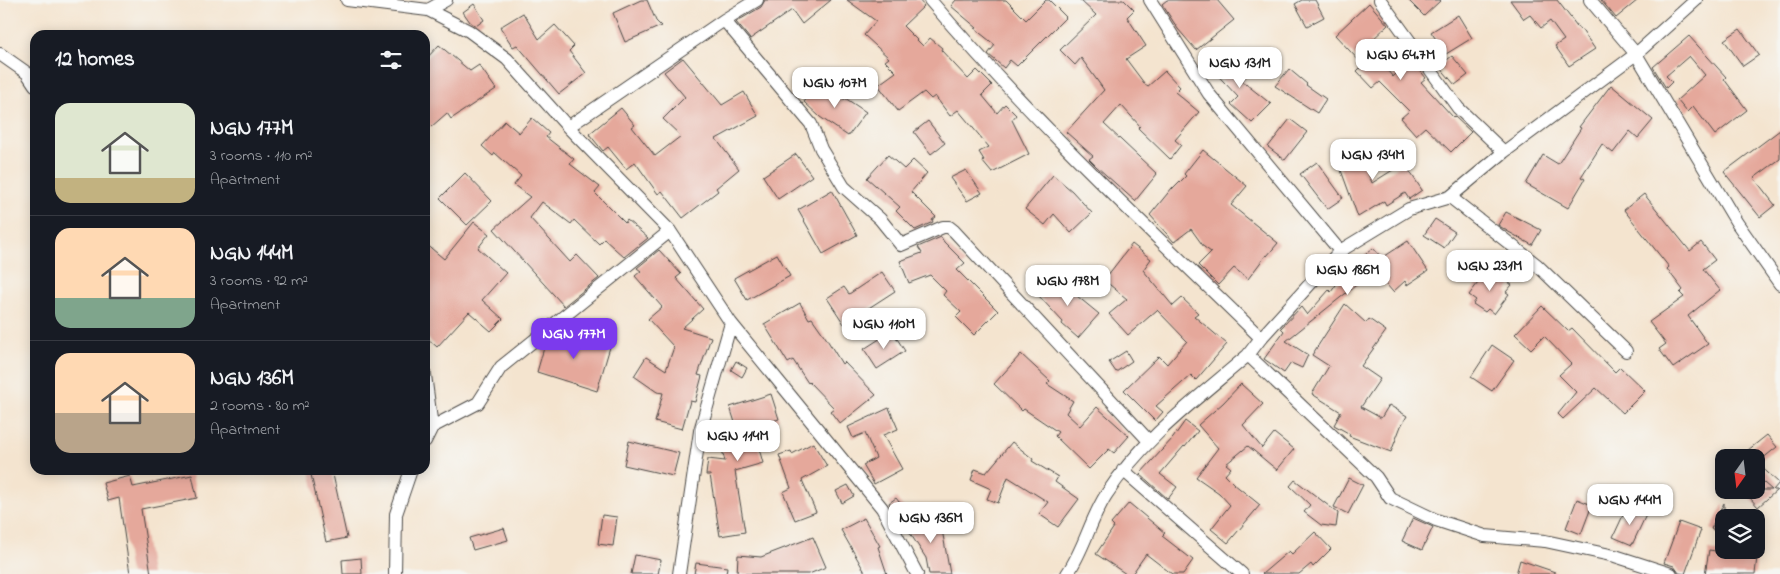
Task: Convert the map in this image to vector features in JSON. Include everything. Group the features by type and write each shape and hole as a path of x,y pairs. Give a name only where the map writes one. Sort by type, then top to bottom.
{"street":[{"path":"347,0 428,10 469,31 507,58 568,127 670,231 731,323 882,508 917,574"},
{"path":"428,10 446,0"},
{"path":"568,127 724,20 757,0"},
{"path":"930,0 973,51 1069,150 1261,338"},
{"path":"1150,0 1209,94 1340,251"},
{"path":"1380,0 1458,108 1504,152"},
{"path":"1590,0 1636,54 1737,223 1780,284"},
{"path":"1067,574 1074,564 1105,497 1123,470 1149,441 1248,355 1261,338 1340,251 1410,209 1450,197 1504,152 1636,54 1696,0"},
{"path":"724,20 811,124 821,149 844,187 880,219 901,245 942,227 949,227 1149,441"},
{"path":"0,54 27,73 30,78"},
{"path":"1450,197 1538,265 1626,351"},
{"path":"432,427 478,403 501,367 670,231"},
{"path":"679,574 680,554 700,431 731,323"},
{"path":"1248,355 1376,477 1390,498 1436,520 1485,536 1545,541 1615,556 1670,574"},
{"path":"430,412 432,427 430,431"},
{"path":"1123,470 1242,574"},
{"path":"395,574 396,514 409,475"}],"building":[{"path":"641,0 647,0 656,21 661,26 625,42 613,13"},
{"path":"765,0 831,0 802,24 792,10 750,39 736,22 761,7"},
{"path":"847,0 919,0 924,6 903,26 923,46 930,38 942,48 941,50 968,79 977,70 992,85 982,95 997,113 1005,104 1016,115 1012,120 1029,154 992,173 982,161 984,160 979,152 989,147 958,110 950,116 935,96 931,99 924,92 898,111 878,85 896,72 885,61 889,58 864,35 876,21"},
{"path":"956,0 1006,0 1026,20 1046,0 1049,0 1066,17 1017,66 1010,60 1004,68 988,54 995,45 951,6"},
{"path":"1080,0 1124,0 1134,10 1127,17 1146,46 1126,59 1147,87 1165,71 1180,87 1175,92 1199,112 1175,140 1181,145 1170,159 1138,128 1140,126 1121,105 1104,124 1157,174 1135,201 1089,159 1093,156 1066,132 1104,90 1081,58 1075,65 1060,50 1096,15"},
{"path":"1167,0 1217,0 1234,20 1196,50 1178,29 1162,4"},
{"path":"1302,0 1315,0 1324,17 1307,26 1295,4"},
{"path":"1408,0 1441,0 1424,16"},
{"path":"1510,0 1557,0 1595,49 1569,66 1555,46 1564,40 1550,21 1541,28 1530,15 1524,19"},
{"path":"1601,0 1638,0 1616,18"},
{"path":"1369,3 1388,25 1370,42 1378,50 1373,54 1393,77 1411,59 1426,78 1421,82 1453,117 1471,132 1451,152 1425,127 1416,135 1401,118 1409,111 1380,82 1373,88 1357,71 1363,65 1335,35"},
{"path":"474,4 484,20 476,26 470,22 463,12"},
{"path":"523,13 539,39 555,25 574,46 569,51 586,73 559,94 517,45 513,47 500,27"},
{"path":"1458,15 1472,38 1446,54 1431,32"},
{"path":"1740,29 1759,55 1743,66 1724,40"},
{"path":"1689,36 1726,77 1724,79 1747,110 1715,135 1693,106 1687,112 1677,100 1705,75 1689,56 1666,76 1672,82 1666,88 1653,67"},
{"path":"439,45 470,71 479,65 496,89 451,119 447,113 431,127 430,55"},
{"path":"1225,53 1246,76 1242,81 1271,104 1252,123 1231,104 1238,97 1210,67"},
{"path":"1452,56 1468,75 1455,85 1439,66"},
{"path":"683,58 722,105 744,92 758,116 716,139 739,169 716,188 718,191 683,218 662,191 658,194 635,162 626,169 608,147 603,151 589,134 621,108 635,125 632,127 655,156 681,136 663,119 685,97 664,72"},
{"path":"1289,69 1306,85 1326,99 1317,113 1275,86"},
{"path":"820,82 843,101 845,98 866,112 848,136 820,117 804,102"},
{"path":"1611,85 1653,120 1638,138 1630,131 1613,153 1602,144 1581,177 1585,179 1568,208 1526,184 1543,155 1558,164 1581,128 1579,127"},
{"path":"532,118 549,133 546,137 574,159 570,164 600,187 595,193 625,223 627,220 648,238 624,257 604,239 599,244 574,220 571,224 542,202 530,218 570,262 577,255 599,278 564,306 494,229 530,197 514,185 521,176 495,153 493,156 482,146 505,121 519,133"},
{"path":"1290,119 1307,132 1285,160 1268,147"},
{"path":"928,121 945,143 931,154 914,132"},
{"path":"1780,130 1780,159 1754,178 1775,205 1760,217 1724,172"},
{"path":"1357,143 1372,183 1404,163 1422,190 1409,199 1405,193 1386,205 1384,201 1358,217 1334,151"},
{"path":"1203,150 1247,186 1231,205 1278,243 1266,255 1248,279 1234,268 1218,285 1198,265 1211,252 1204,247 1191,229 1174,242 1150,215 1172,188 1186,176 1184,174"},
{"path":"796,154 812,176 778,199 763,176"},
{"path":"888,155 904,169 913,160 927,173 911,192 936,217 932,220 933,222 915,230 896,211 900,207 867,178"},
{"path":"1317,162 1343,198 1327,209 1300,174"},
{"path":"966,170 982,193 967,201 950,178"},
{"path":"465,173 492,201 467,225 440,198"},
{"path":"1053,175 1072,191 1092,213 1071,233 1054,214 1045,225 1025,209"},
{"path":"832,190 857,235 823,254 798,210"},
{"path":"1644,194 1690,251 1701,242 1715,260 1703,269 1720,290 1688,316 1708,344 1673,368 1659,349 1666,344 1649,322 1684,297 1680,293 1683,290 1667,269 1669,267 1624,210"},
{"path":"1506,212 1541,230 1532,245 1498,225"},
{"path":"1435,219 1455,232 1444,248 1424,235"},
{"path":"474,222 489,234 478,248 506,273 482,300 503,319 491,331 469,312 437,347 430,341 430,247 444,259"},
{"path":"941,237 965,263 957,270 998,311 974,335 956,317 961,312 943,295 946,291 930,275 909,283 900,261 922,253 918,247"},
{"path":"1408,241 1428,271 1407,285 1405,281 1393,292 1374,270 1367,280 1365,278 1286,341 1308,355 1302,368 1291,363 1284,373 1264,359 1284,331 1281,328 1301,307 1307,315 1329,290 1331,292 1352,262 1354,264 1373,248 1382,258"},
{"path":"1132,244 1151,259 1143,270 1173,306 1182,298 1198,313 1194,316 1227,344 1196,380 1191,375 1156,406 1163,412 1155,421 1124,390 1159,356 1167,364 1187,341 1157,310 1128,335 1109,314 1127,299 1104,280"},
{"path":"659,250 681,274 676,278 703,309 682,328 711,337 698,375 702,376 695,402 690,401 682,429 655,422 663,393 657,392 634,376 646,357 666,370 674,347 648,319 662,307 635,276 641,271 637,268"},
{"path":"777,254 790,276 747,300 734,278"},
{"path":"1489,268 1512,285 1506,292 1509,294 1494,314 1488,309 1485,312 1473,304 1476,300 1469,295"},
{"path":"882,272 895,291 844,324 827,298 844,287 849,294"},
{"path":"1058,276 1077,296 1099,314 1078,338 1062,324 1063,322 1038,295"},
{"path":"800,303 809,319 812,318 842,364 844,362 876,395 840,424 830,411 834,408 808,383 793,360 788,363 764,324"},
{"path":"1345,304 1366,323 1369,319 1386,331 1361,366 1380,379 1361,407 1381,418 1389,405 1407,416 1391,452 1349,436 1350,434 1334,425 1341,412 1312,394 1329,366 1312,355"},
{"path":"1542,306 1568,331 1572,328 1615,372 1620,367 1645,391 1623,413 1596,388 1563,419 1558,414 1576,392 1559,375 1571,364 1544,336 1531,349 1515,334"},
{"path":"892,331 905,351 877,369 864,349"},
{"path":"558,332 610,347 597,391 537,372 546,341"},
{"path":"1492,345 1514,360 1492,391 1471,377"},
{"path":"1126,351 1132,361 1116,372 1109,362"},
{"path":"1021,354 1050,381 1047,384 1073,401 1066,413 1080,426 1097,407 1129,436 1114,453 1109,449 1089,469 1055,436 1058,432 1024,409 1022,411 994,384"},
{"path":"736,361 747,368 742,377 731,370"},
{"path":"1241,384 1263,404 1243,425 1262,448 1274,433 1294,449 1277,470 1248,446 1226,464 1231,468 1225,475 1260,505 1228,543 1211,529 1230,505 1219,493 1196,477 1218,448 1198,425"},
{"path":"771,394 779,419 753,427 763,463 735,471 745,532 720,536 710,475 706,475 708,459 725,461 721,446 741,441 730,407"},
{"path":"889,408 898,429 883,435 902,469 874,484 863,465 876,458 865,433 853,438 848,427"},
{"path":"1185,421 1198,431 1160,474 1177,487 1168,499 1140,474 1173,438"},
{"path":"1767,435 1777,447 1765,457 1765,449 1749,449"},
{"path":"629,441 679,453 673,476 624,465"},
{"path":"1012,442 1033,459 1032,461 1058,477 1055,482 1079,499 1058,527 1039,514 1048,502 1008,477 998,503 987,499 991,489 971,480 975,469 986,473"},
{"path":"813,443 827,466 802,480 816,512 795,520 783,492 791,488 779,455 791,451 792,454"},
{"path":"1765,470 1779,483 1773,490 1777,490 1758,507 1751,499 1765,499 1765,490 1772,490 1765,484"},
{"path":"192,475 197,498 141,509 151,574 130,574 119,498 108,501 103,483 130,476 133,487"},
{"path":"311,475 333,475 347,538 326,542"},
{"path":"1349,478 1363,485 1348,514 1334,507"},
{"path":"1295,480 1338,513 1336,527 1321,525 1304,512 1310,505 1290,486"},
{"path":"848,485 854,496 842,503 836,491"},
{"path":"896,498 910,516 900,524 889,503"},
{"path":"1577,499 1592,505 1581,534 1566,528"},
{"path":"1129,503 1165,533 1162,536 1193,560 1183,574 1172,574 1146,554 1132,574 1126,574 1096,554 1114,527 1111,524"},
{"path":"1627,507 1646,515 1632,545 1613,537"},
{"path":"928,513 943,535 950,574 929,574 926,558 906,527"},
{"path":"602,515 617,517 613,546 598,544"},
{"path":"864,518 880,546 878,547 887,574 866,574 841,530"},
{"path":"1413,518 1433,527 1422,550 1402,541"},
{"path":"1715,521 1715,531 1711,529"},
{"path":"1679,522 1701,530 1685,574 1679,573 1674,566 1664,563"},
{"path":"504,528 508,540 473,550 469,538"},
{"path":"1315,532 1331,549 1313,567 1311,564 1299,574 1262,574 1289,551 1292,554"},
{"path":"813,537 826,567 809,574 737,574 738,555 761,557"},
{"path":"1709,550 1715,551 1715,559 1757,559 1755,574 1705,574"},
{"path":"635,555 661,560 658,574 631,574"},
{"path":"361,558 362,574 343,574 342,560"},
{"path":"1520,560 1555,572 1555,574 1516,574"},
{"path":"696,563 727,567 726,574 694,574"}]}
